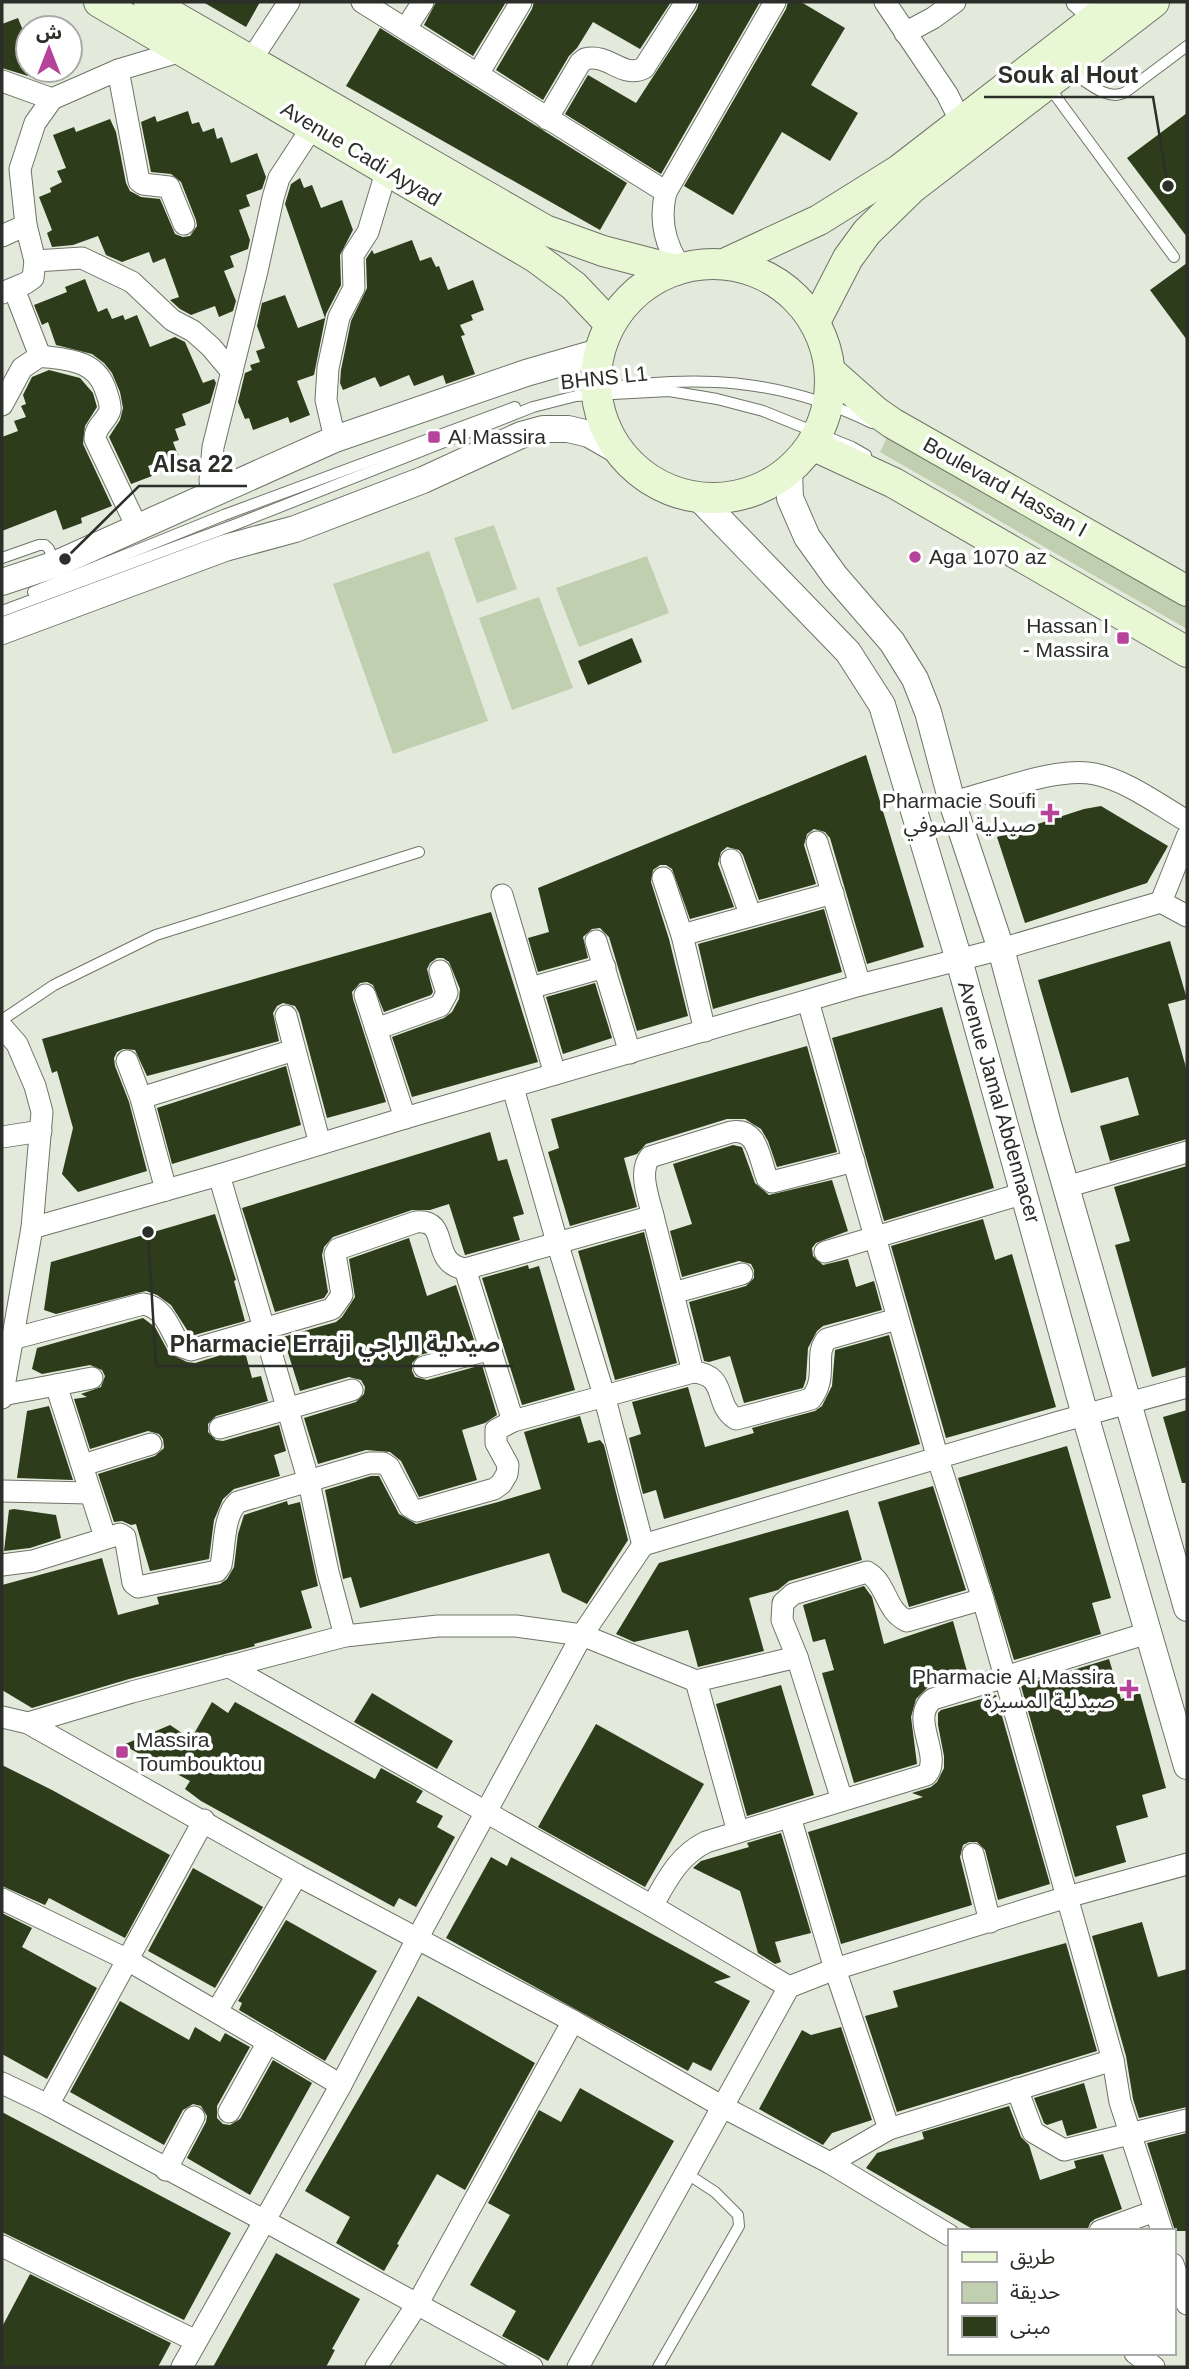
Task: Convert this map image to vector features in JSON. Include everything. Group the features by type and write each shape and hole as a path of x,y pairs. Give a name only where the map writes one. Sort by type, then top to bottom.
{"main road":[{"name":"Avenue Cadi Ayyad","path":"99,2 555,271 593,304 610,324"},
{"name":"Avenue Cadi Ayyad","path":"149,2 545,230 603,251 678,269"},
{"path":"815,322 848,258 888,209 1154,2"},
{"path":"723,264 798,231 862,195 899,170 961,122 1096,7"},
{"path":"702,264 723,264 760,274 791,293 815,322 825,346 831,372 828,405 816,439 789,471 762,489 731,498 699,498 667,490 639,473 617,450 604,428 596,392 599,352 610,324 622,306 656,278 678,269 702,264"},
{"name":"Boulevard Hassan I","path":"831,372 892,424 1187,591"},
{"path":"816,439 1187,652"}],"street":[{"path":"251,60 289,2"},
{"path":"362,2 667,192"},
{"path":"406,28 424,2"},
{"path":"478,74 521,2"},
{"path":"547,119 580,62 585,58 604,58 624,70 638,71 644,68 686,2"},
{"path":"678,269 665,234 663,204 667,192 775,2"},
{"path":"885,2 947,94 961,122"},
{"path":"905,33 955,2"},
{"path":"40,356 8,291 33,278 36,261 26,225 20,170 35,123 52,99 118,70 184,50"},
{"path":"118,70 139,181 143,184 169,187 184,224"},
{"path":"2,80 52,99"},
{"path":"212,495 210,480 213,447 279,178 313,126"},
{"path":"335,439 326,400 328,368 339,317 354,288 353,255 368,232 387,170"},
{"path":"2,236 26,225"},
{"path":"36,261 82,258 132,282 172,320 193,331 211,347 232,372"},
{"path":"2,582 55,564 335,439 526,373 599,352"},
{"path":"2,405 22,368 40,356 80,361 96,371 110,406 96,430 95,439 137,527"},
{"path":"2,631 225,548 295,529 423,480 521,435 543,429 568,429 589,434 617,450"},
{"name":"Avenue Jamal Abdennacer","path":"789,471 790,498 807,537 835,576 892,642 915,679 928,712 952,802 1001,949 1187,1608"},
{"name":"Avenue Jamal Abdennacer","path":"699,498 848,652 881,705 959,960 1085,1415 1187,1766"},
{"path":"952,802 1048,776 1096,774 1129,788 1187,821"},
{"path":"1161,902 1187,837"},
{"path":"817,842 860,985"},
{"path":"731,860 750,914"},
{"path":"663,878 682,935 705,1031"},
{"path":"682,935 833,893"},
{"path":"502,895 555,1074"},
{"path":"32,1228 860,985 1001,949 1161,902 1187,916"},
{"path":"596,941 630,1053"},
{"path":"530,988 605,967"},
{"path":"376,1029 440,1006 447,993 440,971"},
{"path":"365,995 405,1118"},
{"path":"808,1001 938,1459 984,1599 1003,1676 1113,2060 1120,2102 1158,2221 1112,2229"},
{"path":"286,1016 320,1144"},
{"path":"2,1027 17,1044 35,1086 41,1112 32,1228 9,1314 12,1339 2,1397 92,1378"},
{"path":"141,1098 294,1051"},
{"path":"127,1061 141,1098 166,1190"},
{"path":"513,1088 604,1395 643,1545"},
{"path":"2,1137 41,1131"},
{"path":"693,1372 653,1216 644,1173 647,1160 731,1132 744,1131 752,1137 764,1170 772,1182 854,1161"},
{"path":"1066,1187 1187,1152"},
{"path":"219,1175 309,1482 345,1636"},
{"path":"825,1251 1025,1194"},
{"path":"12,1339 143,1304 162,1313 180,1346 186,1349 332,1309 340,1301 342,1286 335,1254 340,1247 416,1222 426,1221 433,1227 447,1262 464,1269 653,1216"},
{"path":"464,1269 513,1421"},
{"path":"673,1293 742,1274"},
{"path":"2,1565 33,1561 120,1534 125,1537 133,1583 138,1587 217,1570 221,1565 229,1516 234,1505 369,1463 383,1463 389,1467 412,1510 417,1511 495,1489 507,1474 508,1465 496,1443 496,1430 513,1421 693,1372 706,1374 713,1379 728,1413 736,1419 742,1419 811,1399 819,1384 822,1372 821,1348 827,1339 897,1319"},
{"path":"424,1367 491,1349"},
{"path":"56,1385 105,1537"},
{"path":"182,2367 341,2085 582,1635 643,1545 1187,1387"},
{"path":"220,1428 352,1390"},
{"path":"83,1465 151,1444"},
{"path":"2,1491 89,1493"},
{"path":"842,1800 797,1657 782,1620 782,1609 787,1598 867,1572 880,1583 897,1615 907,1620 984,1599"},
{"path":"29,1723 228,1666 345,1636 438,1626 516,1626 582,1635 696,1681 797,1657"},
{"path":"652,1906 676,1865 684,1856 706,1842 926,1775 932,1765 924,1715 928,1703 938,1696 1149,1633"},
{"path":"228,1666 299,1704 789,1987"},
{"path":"696,1681 738,1832"},
{"path":"2,1717 29,1723 297,1875 573,2021 723,2107 830,2163 948,2234"},
{"path":"790,1817 835,1969 890,2129"},
{"path":"48,2105 204,1821"},
{"path":"973,1854 990,1922"},
{"path":"578,2367 789,1987 835,1969 1067,1897 1187,1864"},
{"path":"217,2011 297,1875"},
{"path":"2,1899 126,1959 341,2085"},
{"path":"376,2367 418,2303 573,2021"},
{"path":"229,2112 268,2042"},
{"path":"830,2163 890,2129 1113,2060"},
{"path":"2,2083 265,2221 532,2367"},
{"path":"1017,2089 1032,2132 1068,2151 1187,2120"},
{"path":"166,2170 194,2117"},
{"path":"2,2246 196,2340"},
{"path":"1175,2270 1187,2304"},
{"path":"1138,2355 1154,2367"}],"lane":[{"path":"1058,77 1117,96 1187,46"},
{"path":"1058,77 1174,257"},
{"name":"BHNS L1","path":"2,604 224,515 537,399 673,380 746,383 782,389 870,421 1187,604"},
{"name":"BHNS L1","path":"2,611 533,407 596,392 669,391 718,399 763,411 816,439 852,447 1187,640"},
{"path":"2,558 45,545 55,564"},
{"path":"2,1020 54,985 156,935 419,852"},
{"path":"657,2367 739,2226 738,2215 731,2207 686,2173"}],"green space":[{"path":"888,435 1187,607 1187,629 880,452"},
{"path":"494,525 517,589 477,603 454,538"},
{"path":"429,551 488,721 393,754 333,584"},
{"path":"647,556 669,613 579,647 556,588"},
{"path":"539,597 573,688 512,710 479,618"}],"building":[{"path":"203,2 260,2 246,27"},
{"path":"436,2 506,2 473,56 424,25"},
{"path":"534,2 671,2 640,49 593,22 543,100 496,70"},
{"path":"699,2 760,2 661,174 565,114 588,75 636,103"},
{"path":"788,2 801,2 845,28 811,85 858,113 830,161 782,132 733,215 684,186"},
{"path":"14,20 14,72 2,68 2,24"},
{"path":"380,28 627,183 600,230 346,86"},
{"path":"188,111 192,124 199,122 203,132 214,128 217,139 222,137 231,163 257,153 266,177 262,189 246,195 250,206 239,210 250,240 248,249 230,256 234,267 224,271 236,301 233,311 219,317 215,306 191,315 170,300 179,297 165,258 153,263 149,252 122,262 106,255 98,236 73,245 52,247 47,233 52,230 39,197 51,192 50,188 62,182 57,171 66,168 53,135 74,127 76,132 110,119 116,132 130,191 141,197 160,199 175,234 190,236 197,226 196,220 181,182 171,174 151,172 141,122 155,116 157,122"},
{"path":"1187,113 1187,237 1127,158"},
{"path":"300,178 304,188 312,185 321,208 342,200 353,230 340,255 341,285 326,314 314,375 297,381 310,415 290,423 288,417 253,430 249,418 245,419 238,402 245,373 252,370 250,365 260,362 256,351 265,348 257,326 262,303 285,295 298,328 325,318 285,204 291,184"},
{"path":"412,240 420,261 431,257 436,267 439,266 448,290 473,280 484,310 471,315 473,320 460,325 465,335 461,336 475,374 446,384 443,375 414,386 409,375 380,387 375,377 343,390 340,383 341,370 351,321 367,288 366,259 372,250 374,254"},
{"path":"1187,263 1187,340 1150,290"},
{"path":"85,279 98,312 107,308 112,319 123,315 125,320 137,315 150,347 175,337 185,342 203,383 214,379 216,383 210,403 182,414 186,425 175,429 179,440 173,442 178,455 148,466 152,476 131,484 109,437 120,420 123,408 112,373 92,354 56,345 48,322 42,325 34,305 67,292 65,287"},
{"path":"49,370 80,378 93,393 97,407 85,426 83,444 112,506 81,518 82,523 63,530 56,510 2,531 2,437 18,431 14,421 26,417 21,406 26,404 23,395 32,377"},
{"path":"632,638 642,662 588,685 578,661"},
{"path":"866,755 924,947 867,964 830,838 825,832 814,829 807,834 804,845 816,884 759,900 743,855 739,850 727,847 721,852 718,864 734,907 690,919 672,869 660,865 653,870 651,882 669,939 688,1016 637,1031 609,937 600,928 592,929 583,937 588,958 538,972 528,938 549,932 538,888"},
{"path":"1101,806 1168,846 1147,883 1025,923 997,837"},
{"path":"824,909 842,972 713,1009 698,944"},
{"path":"491,912 538,1062 412,1097 392,1037 444,1018 452,1012 459,999 460,989 449,962 437,958 427,969 433,992 431,995 384,1012 373,985 360,983 352,992 386,1102 327,1118 299,1013 295,1006 283,1003 277,1006 273,1013 279,1041 147,1076 135,1050 123,1049 117,1052 114,1058 115,1066 129,1102 147,1171 78,1192 62,1174 73,1128 57,1071 52,1073 42,1039"},
{"path":"1170,941 1187,999 1168,1004 1187,1071 1187,1139 1110,1161 1100,1126 1139,1115 1128,1077 1071,1093 1038,980"},
{"path":"595,983 612,1038 563,1054 546,997"},
{"path":"942,1007 994,1188 884,1221 832,1038"},
{"path":"807,1046 837,1152 777,1167 761,1129 745,1119 727,1119 646,1144 637,1154 624,1158 637,1207 570,1226 548,1152 559,1148 551,1119"},
{"path":"286,1066 301,1125 172,1164 157,1108"},
{"path":"490,1132 498,1161 507,1159 524,1214 513,1217 520,1240 465,1255 449,1204 430,1210 412,1210 333,1237 324,1247 322,1255 328,1292 324,1298 275,1312 242,1208"},
{"path":"733,1145 742,1147 755,1183 769,1195 832,1180 848,1231 816,1243 812,1248 813,1256 823,1265 848,1259 856,1287 874,1281 882,1310 823,1326 817,1331 808,1348 803,1388 744,1403 730,1356 704,1361 689,1302 746,1286 754,1278 754,1270 751,1264 739,1261 682,1277 670,1231 692,1224 673,1164"},
{"path":"1187,1166 1187,1367 1152,1377 1115,1245 1130,1241 1114,1187"},
{"path":"215,1214 236,1280 234,1281 245,1321 191,1336 171,1305 146,1291 56,1314 44,1310 51,1262"},
{"path":"983,1219 995,1260 1012,1254 1056,1407 946,1438 891,1246"},
{"path":"644,1232 677,1363 615,1380 578,1251"},
{"path":"409,1238 427,1296 456,1285 474,1340 420,1355 412,1363 412,1371 415,1377 427,1380 482,1365 497,1415 485,1423 462,1430 477,1480 419,1497 401,1461 390,1452 366,1450 318,1464 304,1418 356,1402 364,1394 365,1387 361,1380 349,1377 300,1391 283,1337 336,1322 355,1297 349,1259"},
{"path":"528,1265 529,1269 539,1266 575,1390 522,1405 482,1278"},
{"path":"143,1318 155,1327 169,1353 187,1362 195,1363 244,1348 252,1378 261,1376 268,1401 216,1416 208,1424 208,1432 216,1440 223,1441 279,1425 286,1451 274,1455 280,1476 234,1489 223,1499 214,1520 209,1559 150,1571 136,1524 114,1522 98,1474 155,1456 164,1448 163,1439 159,1434 148,1431 90,1449 74,1399 87,1397 81,1394 101,1387 105,1376 102,1370 90,1365 42,1374 32,1369 37,1348"},
{"path":"889,1335 920,1444 664,1519 656,1490 643,1494 629,1438 641,1434 632,1402 688,1387 705,1447 754,1433 752,1428 815,1411 822,1406 832,1386 835,1350"},
{"path":"49,1406 73,1480 17,1478 27,1411"},
{"path":"1187,1410 1187,1483 1182,1483 1163,1417"},
{"path":"580,1416 588,1443 600,1440 604,1445 628,1540 587,1604 562,1592 549,1553 360,1608 351,1577 343,1579 325,1490 379,1476 399,1514 416,1524 498,1502 541,1489 524,1432"},
{"path":"1067,1446 1111,1598 1092,1603 1101,1634 1014,1660 958,1478"},
{"path":"933,1486 966,1590 909,1607 878,1502"},
{"path":"287,1501 288,1505 300,1502 318,1586 301,1591 312,1628 32,1708 2,1690 2,1585 102,1558 118,1615 159,1604 157,1597 220,1584 227,1579 234,1567 238,1534 244,1515"},
{"path":"9,1510 56,1515 61,1538 30,1548 4,1551"},
{"path":"848,1510 862,1560 789,1581 778,1590 749,1598 764,1651 698,1667 688,1630 634,1642 616,1634 659,1563"},
{"path":"864,1586 872,1597 884,1644 953,1621 968,1675 929,1686 916,1699 911,1717 917,1764 854,1783 822,1673 834,1670 825,1639 813,1642 803,1605"},
{"path":"1109,1659 1121,1699 1140,1693 1166,1788 1142,1795 1148,1817 1116,1826 1126,1862 1075,1877 1021,1686"},
{"path":"781,1685 814,1795 747,1816 716,1704"},
{"path":"372,1693 453,1741 437,1769 354,1722"},
{"path":"996,1695 1050,1884 998,1900 985,1850 977,1842 969,1842 963,1845 960,1857 972,1905 841,1944 808,1832 923,1797 912,1793 931,1787 937,1782 944,1768 938,1713"},
{"path":"212,1702 228,1713 235,1702 375,1779 381,1768 423,1791 416,1802 443,1816 437,1827 455,1837 416,1907 399,1898 394,1907 201,1801 185,1789 190,1781 123,1745 170,1725 191,1739"},
{"path":"596,1724 704,1784 645,1887 538,1827"},
{"path":"2,1765 170,1855 125,1938 49,1898 45,1905 2,1886"},
{"path":"781,1833 811,1933 775,1942 781,1962 775,1964 758,1953 740,1891 693,1868 701,1861 749,1847 747,1843"},
{"path":"491,1857 507,1866 511,1857 731,1977 714,1982 750,2001 711,2071 693,2062 688,2071 446,1938"},
{"path":"193,1868 263,1907 215,1988 148,1951"},
{"path":"2,1913 32,1928 22,1947 97,1988 47,2079 2,2054"},
{"path":"286,1920 377,1971 325,2061 239,2010 242,2003 238,2001"},
{"path":"1142,1922 1158,1977 1187,1969 1187,2107 1139,2118 1126,2056 1092,1936"},
{"path":"1066,1943 1097,2051 897,2112 865,2016 898,2007 893,1991"},
{"path":"418,1996 535,2063 465,2190 437,2174 384,2271 336,2243 350,2217 305,2191"},
{"path":"120,2001 189,2040 195,2027 220,2042 225,2033 250,2047 217,2106 217,2118 223,2124 230,2125 240,2119 273,2060 312,2083 250,2195 187,2158 206,2122 207,2116 201,2106 193,2104 183,2110 164,2145 70,2092"},
{"path":"841,2027 872,2120 832,2133 823,2145 759,2109 802,2030 811,2035"},
{"path":"1084,2083 1097,2128 1067,2136 1062,2120 1047,2125 1044,2123 1034,2098"},
{"path":"580,2088 674,2141 548,2361 502,2336 516,2311 470,2285 510,2215 488,2203 539,2110 561,2122"},
{"path":"1009,2106 1021,2137 1029,2145 1040,2180 1076,2168 1074,2161 1103,2154 1122,2209 1095,2219 1088,2229 973,2229 866,2168 877,2153 924,2139 922,2132"},
{"path":"2,2112 231,2233 184,2320 2,2232"},
{"path":"1187,2133 1187,2231 1175,2231 1147,2143"},
{"path":"276,2253 360,2299 332,2349 335,2350 326,2367 213,2367"},
{"path":"30,2274 171,2343 158,2367 2,2367 2,2327"}],"place":[{"name":"Souk al Hout","path":"1168,186"},
{"name":"Al Massira","path":"434,437"},
{"name":"Aga 1070 az","path":"915,557"},
{"name":"Alsa 22","path":"65,559"},
{"name":"Hassan I - Massira","path":"1123,638"},
{"name":"Pharmacie Soufi صيدلية الصوفي","path":"1050,813"},
{"name":"Pharmacie Erraji صيدلية الراجي","path":"148,1232"},
{"name":"Pharmacie Al Massira صيدلية المسيرة","path":"1129,1689"},
{"name":"Massira Toumbouktou","path":"122,1752"}]}
